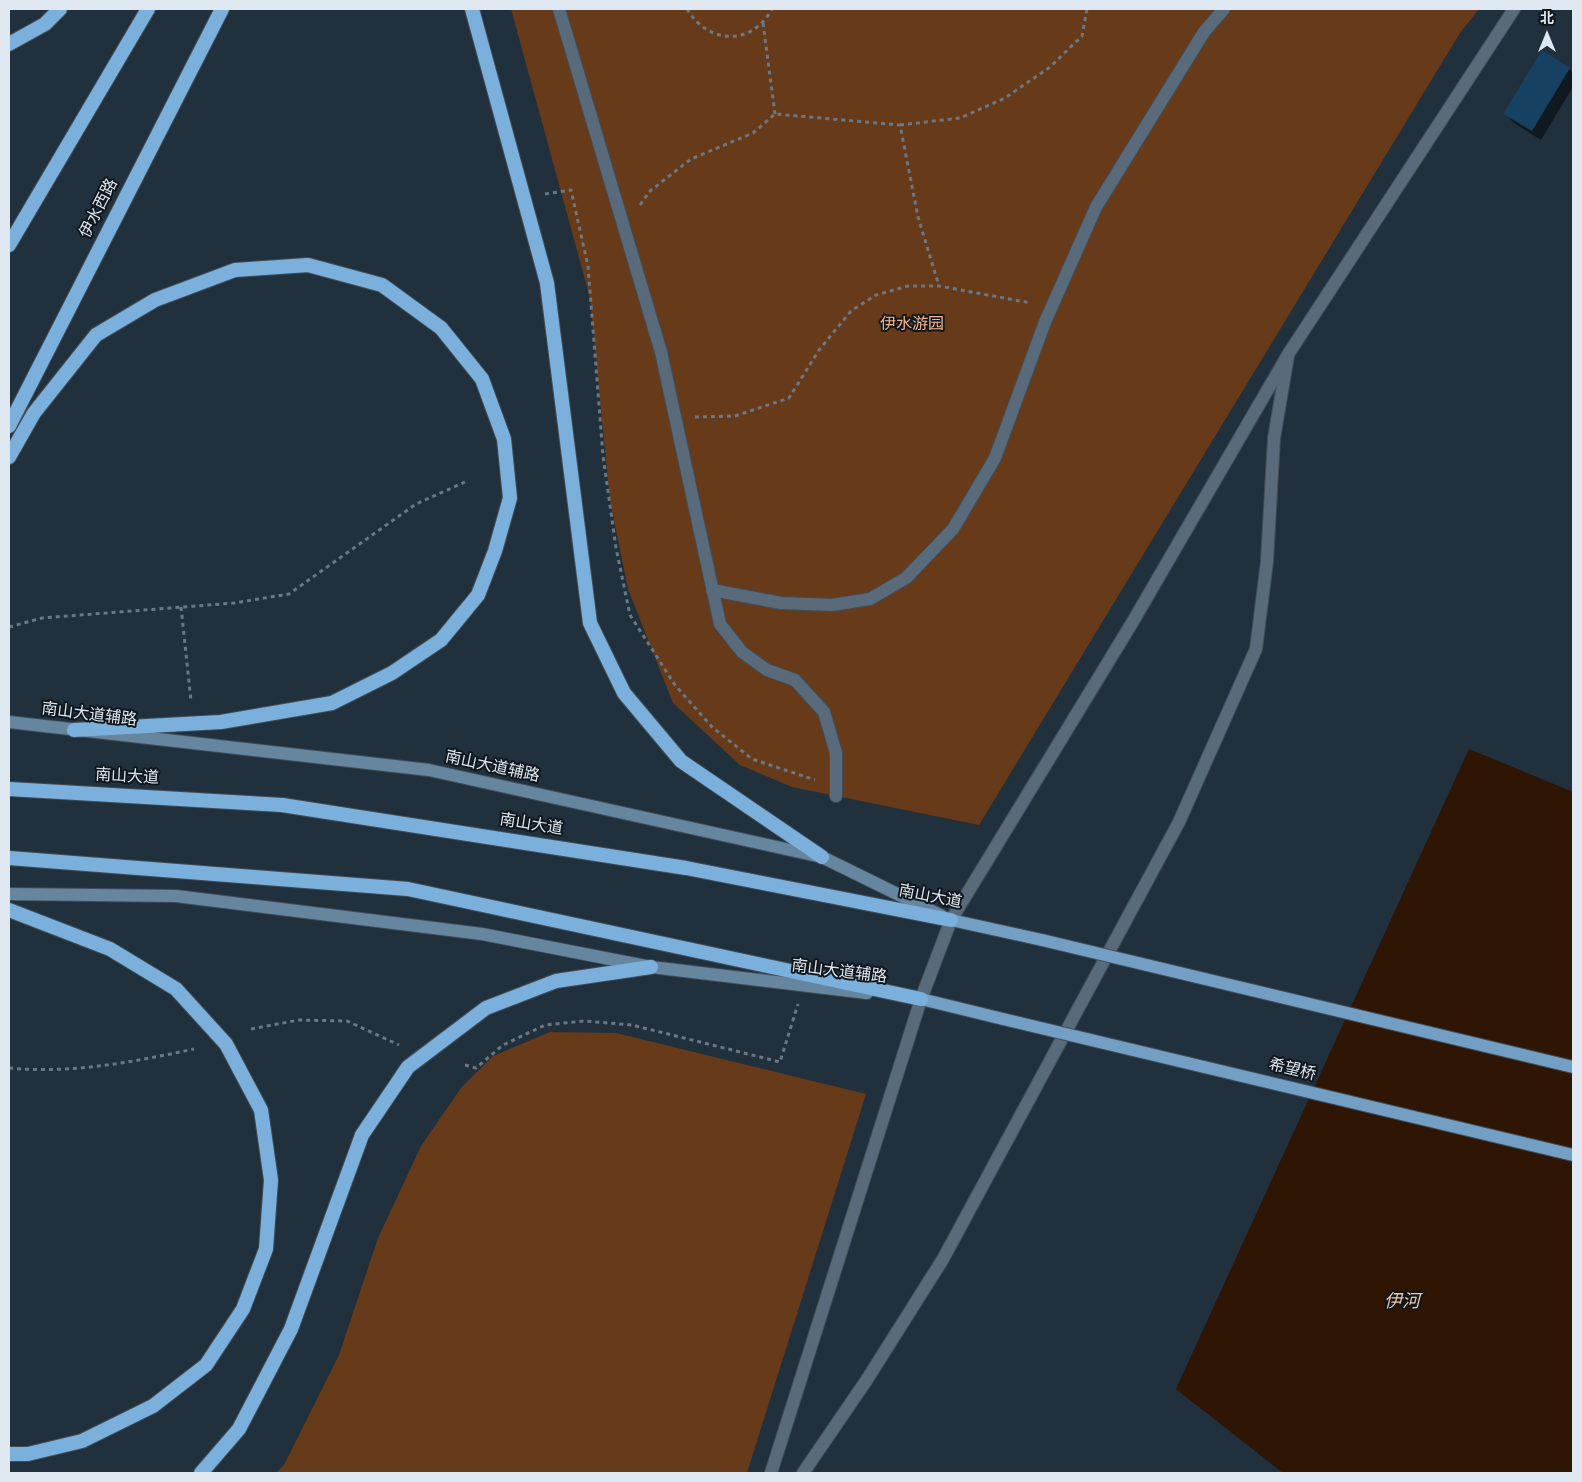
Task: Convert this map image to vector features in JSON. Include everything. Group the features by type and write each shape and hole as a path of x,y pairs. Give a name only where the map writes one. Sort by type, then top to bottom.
{"highway":[{"path":"9,44 45,24 60,9"},
{"path":"9,245 148,9"},
{"name":"伊水西路","path":"9,426 222,9"},
{"path":"472,9 547,283 590,624 624,693 681,761 822,857"},
{"path":"9,457 34,414 96,335 155,300 235,270 308,265 382,285 441,328 482,379 504,440 510,498 495,551 478,594 441,640 392,673 332,704 221,722 74,730"},
{"name":"南山大道","path":"9,789 282,805 686,868 951,920"},
{"path":"9,858 408,888 921,999"},
{"path":"9,910 110,949 176,989 226,1044 261,1110 271,1180 266,1249 243,1309 206,1364 153,1406 82,1441 28,1454 9,1454"},
{"path":"201,1473 239,1429 290,1329 362,1135 408,1067 486,1008 556,981 651,967"}],"main road":[{"name":"南山大道辅路","path":"9,722 429,770 822,857 951,920"},
{"name":"南山大道辅路","path":"9,894 176,896 482,934 651,967 921,999"},
{"name":"南山大道","path":"951,920 1573,1067"},
{"name":"希望桥","path":"921,999 1573,1155"}],"street":[{"path":"559,9 661,352 720,624 742,652 767,670 795,680 824,712 836,753 836,796"},
{"path":"712,590 781,603 832,605 870,600 906,578 953,529 995,458 1052,308 1096,207 1204,32 1224,9"},
{"path":"771,1473 921,999 951,920 1132,622 1289,353 1514,9"},
{"path":"803,1473 866,1381 943,1258 1179,822 1256,648 1267,561 1274,438 1289,353"}],"path":[{"path":"687,9 694,20 705,30 719,36 750,32 762,23 772,9"},
{"path":"623,227 650,191 691,159 753,133 775,114 900,125 960,118 1005,98 1050,68 1082,36 1087,9"},
{"path":"762,23 775,114"},
{"path":"900,125 918,217 940,286"},
{"path":"523,198 570,190 588,266 603,456 616,548 630,615 675,685 712,727 752,759 820,782"},
{"path":"675,417 735,416 789,398 818,350 851,311 876,295 908,286 940,286 1052,308"},
{"path":"9,627 42,618 234,603 289,594 416,504 465,482"},
{"path":"181,607 194,724"},
{"path":"465,1065 476,1068 503,1045 545,1025 584,1021 632,1025 780,1062 804,985"},
{"path":"251,1029 299,1020 346,1020 402,1046"},
{"path":"9,1068 41,1071 125,1064 194,1050"}],"green space":[{"name":"伊水游园","path":"511,9 1479,9 1460,33 979,825 792,787 740,765 673,703 628,589 610,501 590,298"},
{"path":"550,1032 616,1033 866,1094 747,1473 276,1473 284,1465 339,1355 378,1238 421,1146 461,1088 493,1056"}],"water":[{"name":"伊河","path":"1469,749 1573,792 1573,1473 1283,1473 1176,1389"}],"building":[{"path":"1542,50 1570,68 1532,131 1503,114"}]}
